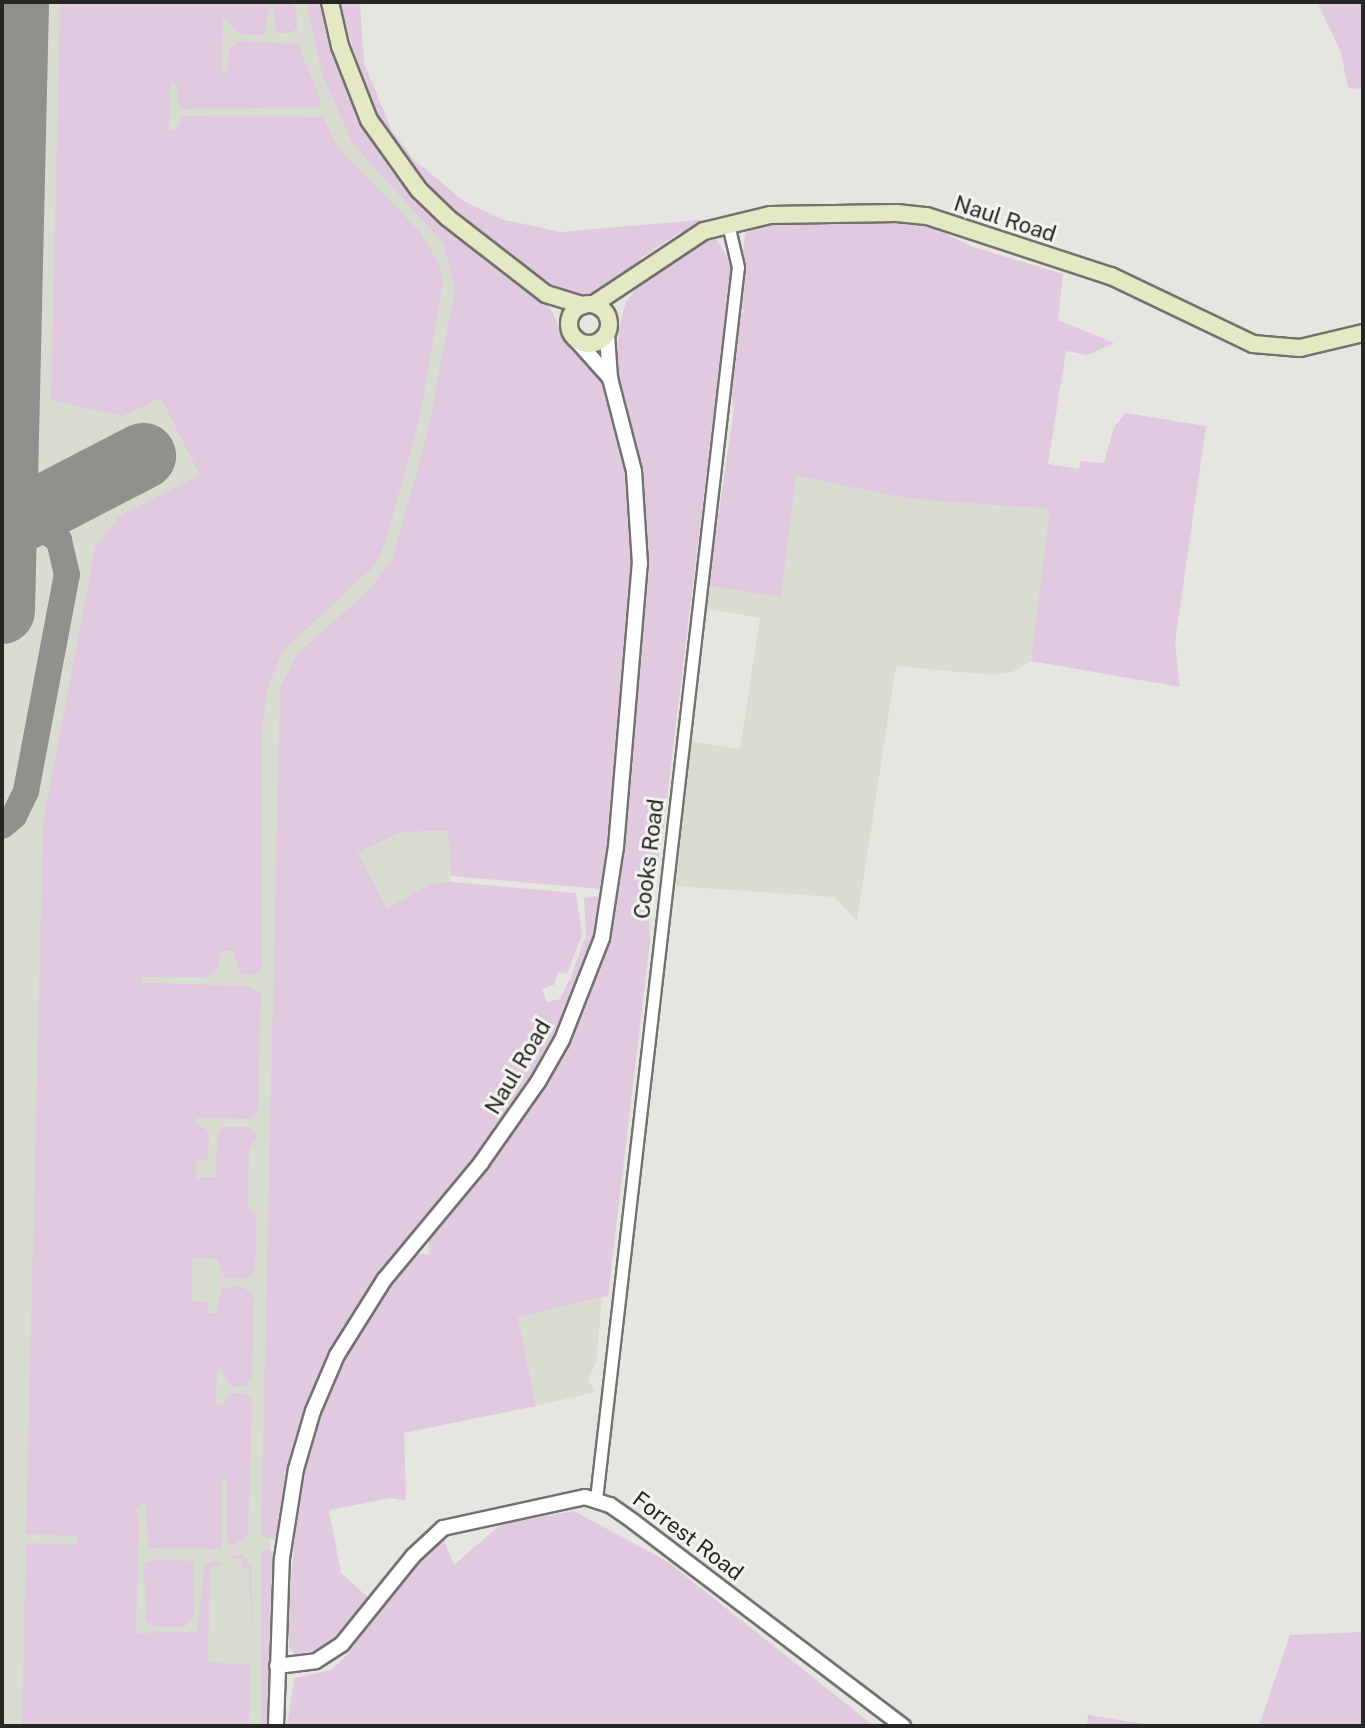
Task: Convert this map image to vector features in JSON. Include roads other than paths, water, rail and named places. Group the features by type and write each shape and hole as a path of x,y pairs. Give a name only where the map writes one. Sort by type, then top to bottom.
{"main road":[{"path":"330,2 353,82 390,154 448,218 546,294 569,323 577,341 591,345 609,329 589,304 546,294"},
{"name":"Naul Road","path":"569,323 589,304 678,244 728,224 795,213 915,214 1111,276 1253,344 1300,348 1363,333"},
{"name":"Naul Road","path":"609,329 630,279"}],"street":[{"name":"Cooks Road","path":"596,1499 738,267 728,224"},
{"name":"Naul Road","path":"276,1726 288,1510 313,1411 337,1355 384,1280 481,1163 562,1040 602,938 610,894 640,564 634,471 610,378 609,329"},
{"name":"Naul Road","path":"577,341 610,378"},
{"name":"Forrest Road","path":"277,1666 316,1661 342,1644 413,1556 443,1528 573,1497 596,1499 634,1522 903,1726"}]}
